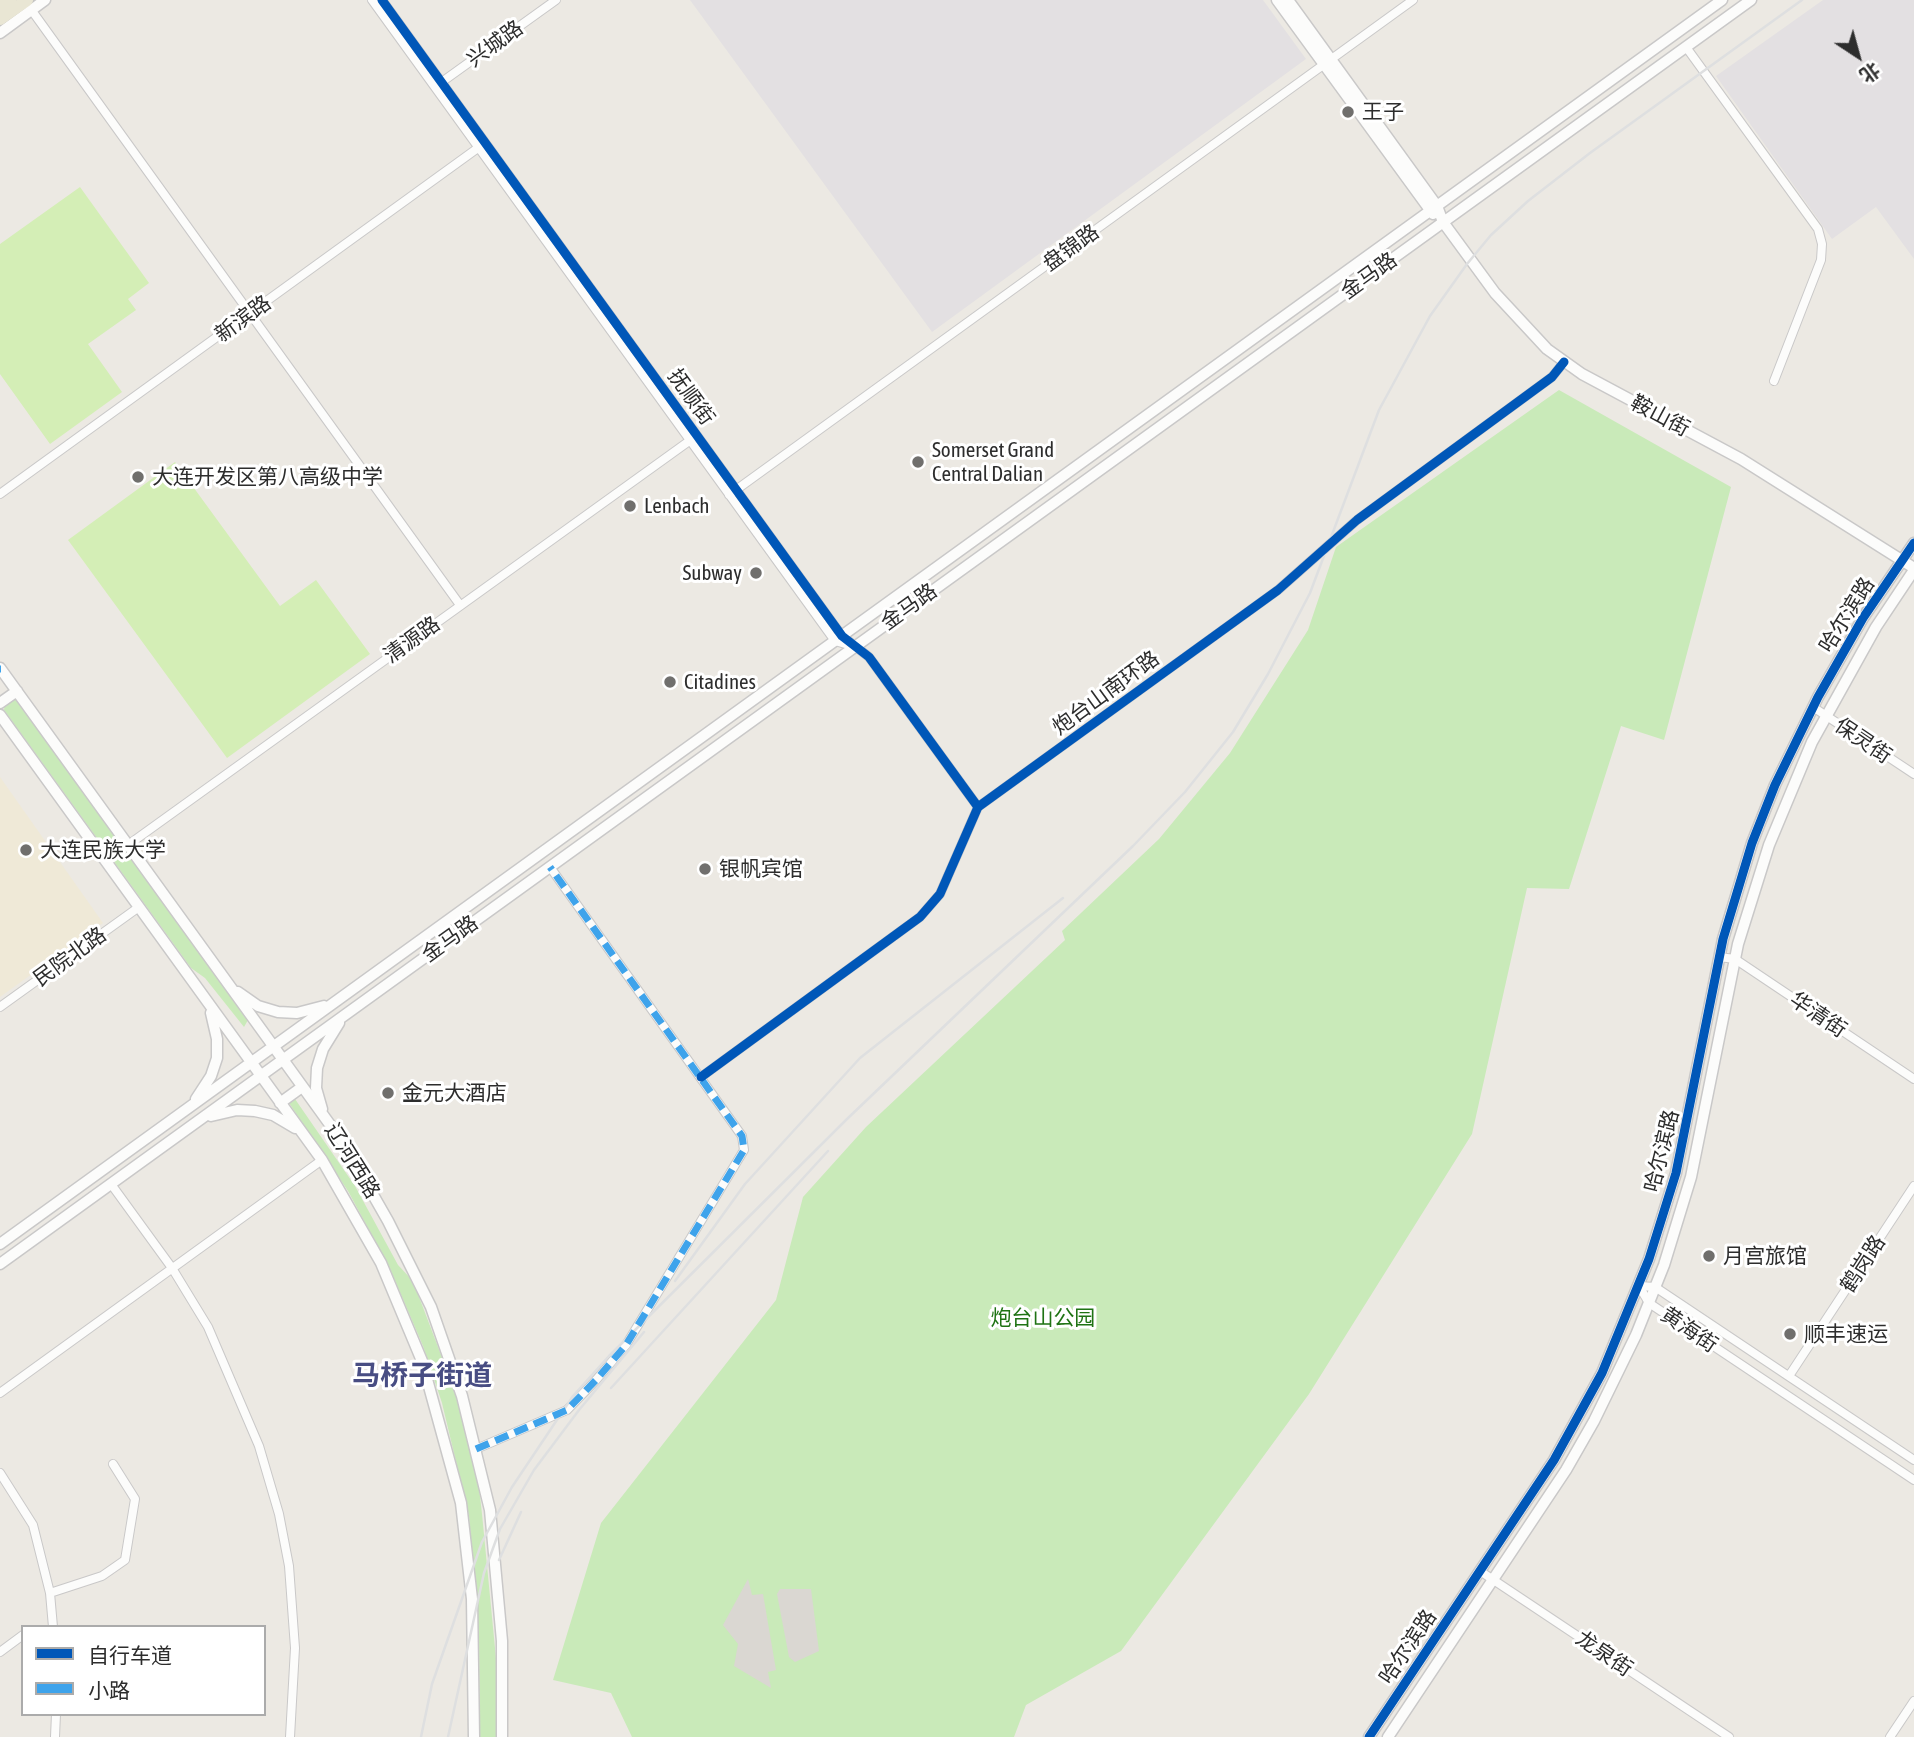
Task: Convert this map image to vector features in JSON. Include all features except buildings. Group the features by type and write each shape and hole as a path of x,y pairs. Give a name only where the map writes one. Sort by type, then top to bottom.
{"main road":[{"path":"0,7 10,0"},
{"path":"0,19 27,3 45,0"},
{"name":"鞍山街","path":"1277,0 1327,62 1433,209 1517,319 1564,362 1741,459 1914,569"},
{"name":"鞍山街","path":"1288,0 1327,62"},
{"name":"金马路","path":"0,1244 1722,0"},
{"name":"金马路","path":"0,1264 1751,0"},
{"path":"0,33 27,3"},
{"name":"哈尔滨路","path":"1369,1737 1554,1460 1616,1342 1663,1217 1682,1148 1719,957 1752,843 1775,785 1813,707 1852,636 1914,543"},
{"name":"哈尔滨路","path":"1388,1737 1594,1422 1649,1303 1694,1164 1735,960 1769,845 1789,791 1826,716 1876,627 1914,569"},
{"name":"辽河西路","path":"0,669 327,1121 367,1182 431,1307 477,1448 490,1510 502,1641 502,1737"},
{"path":"0,703 17,691"},
{"name":"辽河西路","path":"0,715 322,1160 381,1264 422,1361 451,1457 465,1525 472,1600 474,1737"},
{"path":"228,984 258,1006 278,1012 317,1009 339,999"},
{"path":"185,1111 201,1093 217,1058 215,1029 206,1000"},
{"path":"327,1121 319,1103 317,1068 333,1031 349,1012"},
{"path":"280,1103 302,1087"},
{"path":"195,1123 237,1110 255,1111 281,1119 306,1138"}],"street":[{"name":"抚顺街","path":"372,0 482,145 838,639 855,646 869,657 978,807"},
{"name":"抚顺街","path":"382,0 438,85"},
{"name":"兴城路","path":"438,85 556,0"},
{"name":"盘锦路","path":"733,492 1413,0"},
{"path":"27,3 460,606"},
{"path":"1686,47 1818,229 1822,244 1821,260 1774,381"},
{"name":"新滨路","path":"0,494 482,145"},
{"name":"炮台山南环路","path":"978,807 1278,590 1357,520 1552,377 1564,362"},
{"name":"清源路","path":"128,845 693,438"},
{"name":"保灵街","path":"1813,707 1914,774"},
{"path":"701,1077 920,918 940,894 978,807"},
{"path":"477,1448 567,1410 626,1345 744,1150 742,1136 550,867"},
{"name":"民院北路","path":"0,1007 139,907"},
{"name":"华清街","path":"1719,957 1735,960 1914,1079"},
{"path":"0,1393 322,1160"},
{"path":"111,1184 172,1268 208,1327 236,1385 259,1446 279,1514 289,1566 295,1648 290,1737"},
{"name":"鹤岗路","path":"1789,1376 1914,1186"},
{"name":"黄海街","path":"1639,1286 1655,1287 1914,1460"},
{"name":"黄海街","path":"1639,1286 1649,1303 1914,1480"},
{"path":"50,1593 102,1576 125,1560 135,1499 113,1464"},
{"path":"0,1473 33,1525 50,1593 54,1625"},
{"name":"龙泉街","path":"1480,1571 1729,1737"},
{"path":"0,1651 21,1636"},
{"path":"1890,1737 1914,1702"},
{"path":"55,1737 56,1716"}],"shaded area":[{"path":"690,0 1263,0 1306,59 932,332"},
{"path":"1823,0 1914,0 1914,259 1876,207 1832,239 1716,76"},
{"name":"大连民族大学","path":"0,777 103,923 0,997"},
{"path":"748,1579 752,1595 763,1594 776,1670 768,1672 771,1688 734,1666 738,1644 723,1625"},
{"path":"780,1589 811,1589 819,1651 795,1662 789,1657 777,1594"}],"green space":[{"path":"80,187 149,283 128,299 136,310 88,344 122,392 50,444 0,374 0,244"},
{"name":"炮台山公园","path":"1559,390 1731,487 1664,740 1621,726 1569,889 1527,888 1472,1134 1309,1394 1121,1651 1026,1705 1014,1737 632,1737 611,1693 553,1680 601,1523 776,1300 803,1197 866,1127 1065,940 1062,931 1159,839 1230,753 1308,630 1336,547"},
{"path":"175,462 280,606 316,580 370,654 227,758 68,540"},
{"path":"9,699 17,700 248,1020 244,1027 205,978 191,968 4,710 5,702"},
{"path":"295,1099 355,1186 398,1265 413,1281 457,1397 478,1478 498,1679 496,1737 480,1737 479,1639 469,1516 442,1403 423,1346 390,1269 348,1191 289,1103 288,1100"}],"railway":[{"path":"421,1737 432,1684 482,1542 512,1487 573,1396 609,1356 847,1119 1133,846 1185,792 1233,732 1268,674 1310,593 1379,410 1430,316 1467,264 1491,235 1528,201 1802,0"},
{"path":"675,1281 745,1184 860,1058 1063,898"},
{"path":"611,1388 828,1151"},
{"path":"448,1737 484,1573 500,1529 534,1470 579,1410 644,1332"},
{"path":"499,1560 521,1512"}],"marked path":[{"path":"476,1449 567,1410 596,1380 626,1345 744,1150 742,1136 550,867"}],"cycle path":[{"path":"382,0 842,636 869,657 978,807"},
{"path":"701,1077 920,917 940,894 978,807 1278,590 1357,520 1552,377 1564,362"},
{"path":"1369,1737 1554,1460 1602,1373 1649,1259 1676,1173 1723,939 1752,843 1775,785 1818,697 1863,618 1914,543"}],"place":[{"name":"王子","path":"1348,112"},
{"name":"Somerset Grand Central Dalian","path":"918,462"},
{"name":"大连开发区第八高级中学","path":"138,477"},
{"name":"Lenbach","path":"630,506"},
{"name":"Subway","path":"756,573"},
{"name":"Citadines","path":"670,682"},
{"name":"大连民族大学","path":"26,850"},
{"name":"银帆宾馆","path":"705,869"},
{"name":"金元大酒店","path":"388,1093"},
{"name":"月宫旅馆","path":"1709,1256"},
{"name":"顺丰速运","path":"1790,1334"}],"district":[{"name":"马桥子街道","path":"422,1376"}]}
